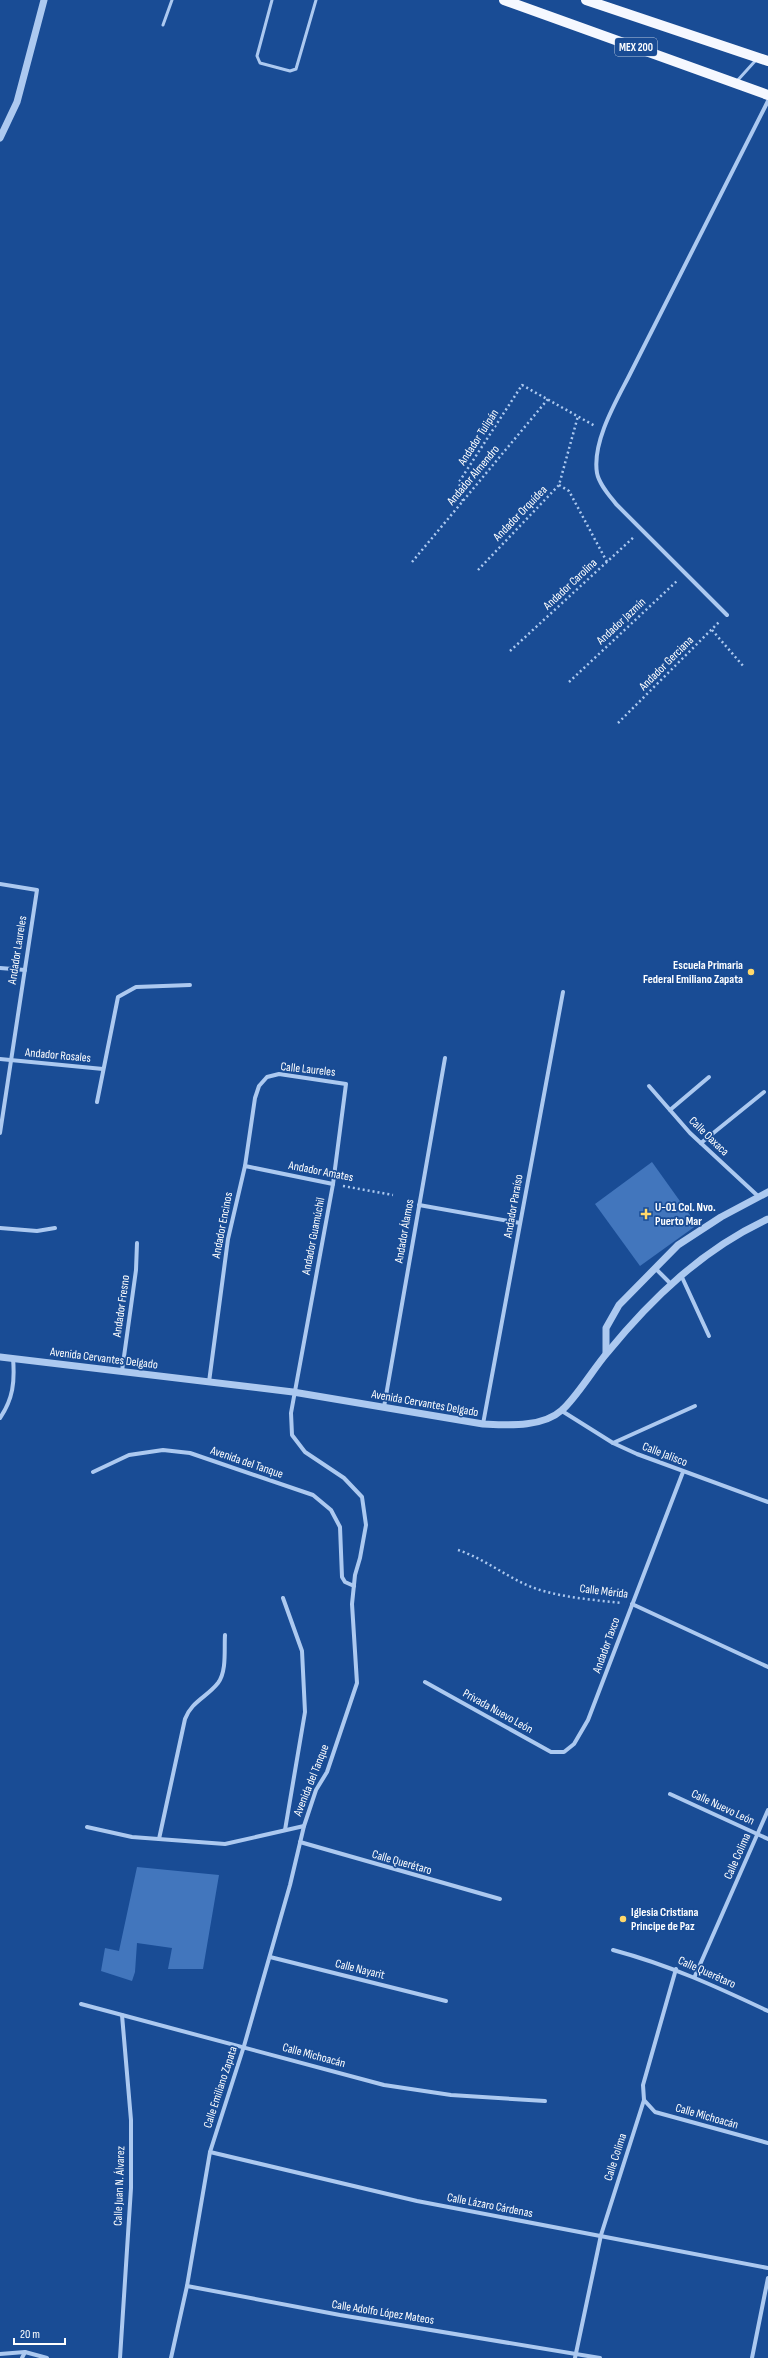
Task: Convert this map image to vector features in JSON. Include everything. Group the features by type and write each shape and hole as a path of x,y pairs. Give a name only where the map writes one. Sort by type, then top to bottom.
{"main road":[{"name":"MEX 200","path":"504,0 768,94"},
{"name":"MEX 200","path":"586,0 763,58"}],"street":[{"path":"0,138 17,102 44,0"},
{"path":"727,615 616,504 602,484 597,473 597,453 604,431 628,378 768,101"},
{"name":"Andador Laureles","path":"0,884 37,890 0,1133"},
{"path":"0,968 25,970"},
{"name":"Andador Rosales","path":"97,1102 118,997 136,986 190,985"},
{"name":"Andador Paraíso","path":"483,1424 562,992"},
{"name":"Andador Álamos","path":"384,1407 444,1058"},
{"name":"Andador Rosales","path":"0,1059 103,1069"},
{"name":"Calle Laureles","path":"267,1077 279,1074 346,1084"},
{"name":"Andador Encinos","path":"209,1382 228,1239 245,1166 255,1098 259,1086 267,1077"},
{"path":"670,1110 709,1077"},
{"name":"Andador Guamúchil","path":"293,1392 333,1184 346,1084"},
{"name":"Calle Oaxaca","path":"649,1086 701,1143 759,1196"},
{"path":"701,1143 764,1092"},
{"name":"Andador Amates","path":"245,1166 333,1184"},
{"path":"606,1353 606,1328 619,1304 678,1245 721,1217 768,1192"},
{"path":"419,1204 520,1224"},
{"name":"Avenida Cervantes Delgado","path":"0,1356 293,1392 483,1424 511,1425 539,1421 562,1411 606,1353 670,1283 716,1247 745,1229 768,1219"},
{"path":"0,1228 37,1231 55,1228"},
{"name":"Andador Fresno","path":"122,1371 136,1270 138,1243"},
{"path":"655,1268 670,1283"},
{"path":"681,1275 709,1336"},
{"path":"0,1418 11,1397 15,1378 13,1358"},
{"name":"Avenida del Tanque","path":"87,1827 132,1837 225,1844 304,1826 316,1790 327,1772 357,1683 352,1604 366,1525 362,1497 344,1478 305,1452 292,1435 291,1413 293,1392"},
{"path":"613,1443 695,1406"},
{"name":"Calle Jalisco","path":"562,1411 613,1443 683,1472 768,1502"},
{"name":"Avenida del Tanque","path":"93,1472 129,1455 169,1450 190,1453 313,1495 331,1510 340,1528 342,1577 345,1582 354,1586"},
{"name":"Andador Taxco","path":"564,1752 574,1744 588,1720 683,1472"},
{"path":"283,1598 302,1651 305,1712 285,1830"},
{"name":"Calle Mérida","path":"632,1604 768,1667"},
{"path":"159,1839 188,1711 218,1682 224,1665 225,1635"},
{"name":"Privada Nuevo León","path":"425,1682 551,1752 564,1752"},
{"name":"Calle Nuevo León","path":"670,1794 768,1839"},
{"name":"Calle Colima","path":"695,1976 768,1810"},
{"name":"Calle Emiliano Zapata","path":"171,2358 187,2286 210,2152 244,2046 270,1957 304,1826"},
{"name":"Calle Querétaro","path":"300,1842 500,1898"},
{"name":"Calle Querétaro","path":"613,1950 695,1976 768,2011"},
{"name":"Calle Nayarit","path":"270,1957 446,2001"},
{"name":"Calle Colima","path":"576,2356 601,2235 644,2100 643,2085 676,1969"},
{"name":"Calle Michoacán","path":"81,2004 384,2084 451,2095 546,2101"},
{"name":"Calle Juan N. Álvarez","path":"120,2358 131,2188 131,2120 122,2015"},
{"name":"Calle Michoacán","path":"644,2100 655,2112 768,2143"},
{"name":"Calle Lázaro Cárdenas","path":"210,2152 417,2201 601,2235 708,2258 768,2268"},
{"path":"752,2358 768,2278"},
{"name":"Calle Adolfo López Mateos","path":"187,2286 340,2315 576,2356 600,2358"},
{"path":"0,2354 25,2352 47,2358"},
{"path":"22,2358 25,2352"}],"lane":[{"path":"163,25 172,0"},
{"path":"272,0 257,56 260,63 290,71 296,69 316,0"},
{"path":"736,82 763,58"}],"path":[{"name":"Andador Tulipán","path":"463,501 459,482 522,384 548,399"},
{"path":"548,399 604,431"},
{"name":"Andador Almendro","path":"412,562 548,399"},
{"name":"Andador Orquídea","path":"478,570 559,485 578,416"},
{"path":"559,485 569,491 607,562"},
{"name":"Andador Carolina","path":"510,650 642,530"},
{"name":"Andador Jazmín","path":"569,682 685,573"},
{"name":"Andador Gerciana","path":"618,723 727,615"},
{"path":"712,630 744,667"},
{"name":"Andador Amates","path":"333,1184 393,1195"},
{"name":"Calle Mérida","path":"458,1550 477,1556 518,1581 540,1590 573,1597 632,1604"}],"building":[{"name":"U-01 Col. Nvo. Puerto Mar","path":"652,1162 697,1225 640,1266 595,1204"},
{"path":"137,1867 219,1875 203,1969 168,1969 172,1948 137,1943 135,1972 132,1981 101,1971 105,1948 119,1951"}],"place":[{"name":"Escuela Primaria Federal Emiliano Zapata","path":"751,972"},
{"name":"U-01 Col. Nvo. Puerto Mar","path":"646,1214"},
{"name":"Iglesia Cristiana Principe de Paz","path":"623,1919"}]}
